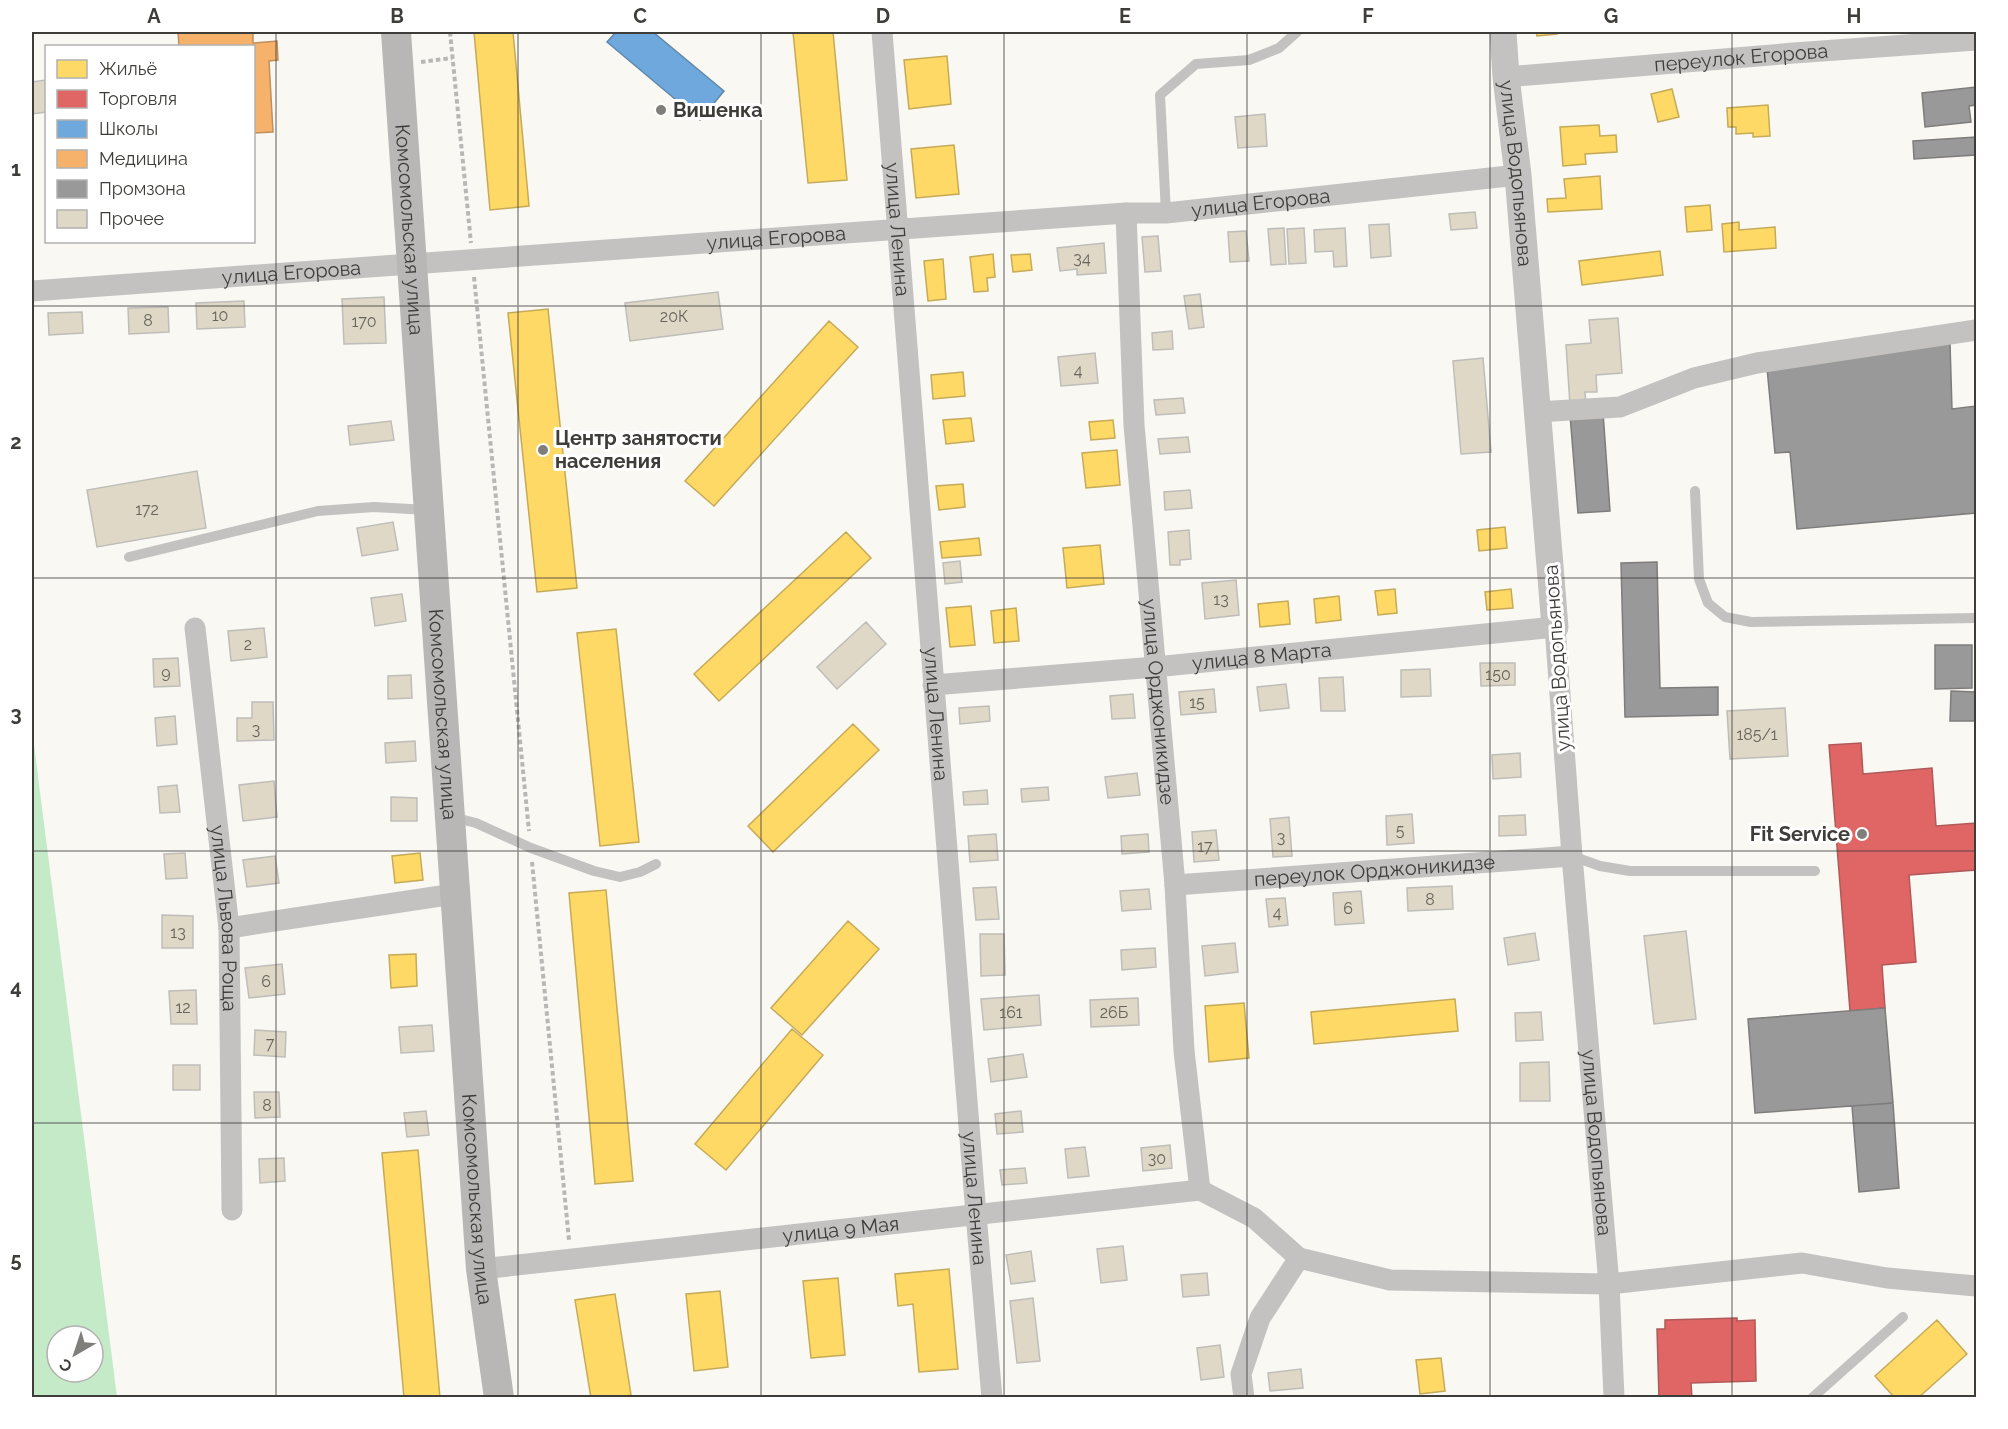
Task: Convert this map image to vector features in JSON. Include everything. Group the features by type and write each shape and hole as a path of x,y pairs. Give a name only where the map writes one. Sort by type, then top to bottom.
{"main road":[{"name":"Комсомольская улица","path":"396,32 481,1269 499,1398"}],"street":[{"name":"улица Ленина","path":"882,32 992,1398"},
{"name":"улица Водопьянова","path":"1503,32 1518,176 1572,856 1609,1284 1614,1398"},
{"name":"переулок Егорова","path":"1506,78 1977,40"},
{"name":"улица Егорова","path":"32,291 1126,213 1166,213 1518,176"},
{"name":"улица Орджоникидзе","path":"1126,213 1134,424 1174,885 1184,1051 1200,1190"},
{"path":"1537,412 1620,407 1694,378 1757,363 1977,330"},
{"name":"улица 8 Марта","path":"933,685 1155,667 1555,627"},
{"name":"улица Львова Роща","path":"195,628 229,928 232,1210"},
{"name":"переулок Орджоникидзе","path":"1174,885 1572,856"},
{"path":"229,928 454,894"},
{"path":"1200,1190 1254,1218 1299,1258 1390,1280 1609,1284 1802,1263 1887,1278 1977,1286"},
{"name":"улица 9 Мая","path":"481,1269 1200,1190"},
{"path":"1244,1398 1241,1374 1260,1318 1299,1258"}],"lane":[{"path":"1166,213 1160,95 1196,64 1249,60 1279,48 1297,32"},
{"path":"1695,491 1699,579 1708,603 1725,617 1751,622 1977,618"},
{"path":"129,557 318,511 374,507 428,510"},
{"path":"449,816 476,823 531,848 594,871 620,877 640,872 656,864"},
{"path":"1572,856 1600,866 1630,871 1815,871"},
{"path":"1812,1398 1903,1317"}],"path":[{"path":"450,32 571,1259"},
{"path":"417,62 452,58"}],"green space":[{"path":"32,729 117,1397 32,1397"}],"building: Жильё":[{"path":"474,32 513,32 529,206 490,210"},
{"path":"793,32 833,32 847,180 808,183"},
{"path":"1536,32 1557,32 1557,34 1537,36"},
{"path":"947,56 951,104 909,109 904,60"},
{"path":"1672,89 1679,117 1658,122 1651,94"},
{"path":"1768,105 1770,136 1753,137 1753,133 1736,134 1736,127 1728,127 1727,108"},
{"path":"1599,125 1600,136 1616,135 1617,152 1585,154 1586,164 1563,166 1560,127"},
{"path":"954,145 959,194 916,198 911,149"},
{"path":"1600,176 1602,209 1548,212 1547,199 1566,198 1564,179"},
{"path":"1710,205 1712,230 1687,232 1685,207"},
{"path":"1739,222 1739,230 1775,227 1776,248 1724,252 1722,224"},
{"path":"1660,251 1663,275 1582,285 1579,261"},
{"path":"993,254 995,277 987,278 988,291 974,292 970,257"},
{"path":"1030,254 1032,270 1013,272 1011,255"},
{"path":"943,259 946,299 928,301 924,261"},
{"name":"Центр занятости населения","path":"548,309 577,588 537,592 508,313"},
{"path":"829,321 858,347 714,506 685,481"},
{"path":"963,372 965,396 933,399 931,375"},
{"path":"971,418 974,441 946,444 943,420"},
{"path":"1113,420 1115,438 1091,440 1089,422"},
{"path":"1117,450 1120,485 1086,488 1082,453"},
{"path":"963,484 965,507 939,510 936,486"},
{"path":"1505,527 1507,548 1479,551 1477,530"},
{"path":"846,532 871,558 719,701 694,674"},
{"path":"979,538 981,555 942,558 940,542"},
{"path":"1100,545 1104,584 1067,588 1063,548"},
{"path":"1395,589 1397,613 1378,615 1375,591"},
{"path":"1511,589 1513,608 1487,610 1485,592"},
{"path":"1339,596 1341,620 1316,623 1314,599"},
{"path":"1288,601 1290,624 1260,627 1258,604"},
{"path":"971,606 975,645 950,647 946,608"},
{"path":"1016,608 1019,641 994,643 991,611"},
{"path":"616,629 639,842 600,846 577,633"},
{"path":"853,724 879,750 773,852 748,826"},
{"path":"420,853 423,880 395,883 392,856"},
{"path":"606,890 633,1181 595,1184 569,893"},
{"path":"848,921 879,949 802,1035 771,1008"},
{"path":"416,954 417,986 391,988 389,955"},
{"path":"1455,999 1458,1031 1314,1044 1311,1012"},
{"path":"1244,1003 1249,1058 1209,1062 1205,1006"},
{"path":"792,1029 823,1055 726,1170 695,1144"},
{"path":"418,1150 440,1398 404,1398 382,1153"},
{"path":"949,1269 958,1369 919,1372 913,1304 898,1306 895,1274"},
{"path":"838,1278 845,1355 811,1358 803,1281"},
{"path":"720,1291 728,1367 694,1371 686,1294"},
{"path":"615,1294 631,1395 591,1398 575,1300"},
{"path":"1937,1320 1967,1354 1918,1398 1895,1398 1875,1376"},
{"path":"1441,1358 1445,1391 1420,1394 1416,1360"}],"building: Торговля":[{"path":"1861,743 1863,774 1932,768 1936,826 1976,823 1976,870 1909,875 1916,962 1882,965 1885,1008 1850,1011 1829,745"},
{"path":"1737,1318 1737,1321 1755,1320 1756,1381 1691,1383 1692,1398 1659,1398 1657,1329 1665,1329 1665,1320"}],"building: Школы":[{"path":"616,32 653,32 724,91 700,120 607,42"}],"building: Медицина":[{"path":"178,32 253,32 253,43 277,41 278,60 269,61 273,132 255,133 255,45 179,45"}],"building: Промзона":[{"path":"1976,87 1976,105 1969,106 1971,122 1925,127 1922,93"},
{"path":"1976,137 1976,155 1914,159 1913,141"},
{"path":"1950,343 1952,409 1976,406 1976,513 1797,529 1790,452 1775,453 1767,368"},
{"path":"1603,412 1610,511 1578,513 1570,415"},
{"path":"1657,562 1660,688 1718,687 1718,715 1625,717 1621,563"},
{"path":"1935,645 1972,645 1972,688 1935,689"},
{"path":"1951,691 1976,692 1976,721 1950,721"},
{"path":"1885,1008 1893,1103 1755,1113 1748,1019"},
{"path":"1893,1103 1899,1188 1859,1192 1852,1106"}],"building: Прочее":[{"path":"45,80 45,112 32,114 32,82"},
{"path":"1265,114 1267,146 1238,148 1235,117"},
{"path":"1475,212 1477,228 1451,230 1449,214"},
{"path":"1389,224 1391,256 1371,258 1369,225"},
{"path":"1284,228 1286,264 1271,265 1268,229"},
{"path":"1304,228 1306,263 1289,264 1287,229"},
{"path":"1345,228 1347,266 1334,267 1333,251 1315,252 1314,230"},
{"path":"1246,231 1249,261 1230,262 1228,232"},
{"path":"1158,236 1161,271 1145,272 1142,237"},
{"path":"1104,243 1106,273 1077,275 1077,269 1060,271 1057,248"},
{"path":"718,292 723,329 630,341 625,303"},
{"path":"1200,294 1204,327 1189,329 1184,296"},
{"path":"384,297 386,343 344,344 342,299"},
{"path":"244,301 245,327 197,329 196,303"},
{"path":"168,307 169,332 129,334 128,308"},
{"path":"82,312 83,333 49,335 48,313"},
{"path":"1618,318 1622,373 1596,375 1597,392 1585,392 1586,404 1570,405 1566,345 1591,343 1589,320"},
{"path":"1172,331 1173,349 1153,350 1152,333"},
{"path":"1095,353 1098,383 1061,386 1058,357"},
{"path":"1483,358 1491,452 1461,454 1453,361"},
{"path":"1183,398 1185,413 1156,415 1154,400"},
{"path":"391,421 394,440 350,445 348,426"},
{"path":"1188,437 1190,452 1160,454 1158,439"},
{"path":"197,471 206,528 97,547 87,490"},
{"path":"1190,490 1192,508 1165,510 1164,492"},
{"path":"393,522 398,550 362,556 357,528"},
{"path":"1189,530 1191,559 1180,560 1180,565 1170,565 1168,532"},
{"path":"960,561 962,582 945,584 943,563"},
{"path":"1236,580 1239,615 1205,619 1202,583"},
{"path":"402,594 406,621 375,626 371,598"},
{"path":"866,622 886,644 837,689 817,667"},
{"path":"264,628 267,657 231,661 228,631"},
{"path":"178,658 180,686 154,687 153,659"},
{"path":"1480,663 1515,663 1515,685 1481,686"},
{"path":"1430,669 1431,696 1401,697 1401,670"},
{"path":"411,675 412,698 388,699 388,676"},
{"path":"1343,677 1345,711 1321,711 1319,678"},
{"path":"1286,684 1289,708 1260,711 1257,687"},
{"path":"1214,689 1216,712 1181,715 1179,692"},
{"path":"1133,694 1135,718 1112,719 1110,696"},
{"path":"252,702 273,702 274,740 237,741 237,718 252,718"},
{"path":"989,706 990,721 960,724 959,708"},
{"path":"1785,708 1788,756 1730,759 1727,711"},
{"path":"175,716 177,744 157,746 155,718"},
{"path":"415,741 416,761 386,763 385,743"},
{"path":"1520,753 1521,777 1493,779 1492,755"},
{"path":"1137,773 1140,795 1108,798 1105,777"},
{"path":"274,781 277,817 243,821 239,785"},
{"path":"177,785 180,812 160,813 158,787"},
{"path":"1048,787 1049,800 1022,802 1021,789"},
{"path":"987,790 988,804 964,805 963,792"},
{"path":"391,797 417,798 417,821 391,821"},
{"path":"1412,814 1414,843 1387,845 1386,816"},
{"path":"1525,815 1526,835 1499,836 1499,816"},
{"path":"1289,817 1292,856 1273,857 1270,819"},
{"path":"1216,830 1219,860 1194,862 1192,832"},
{"path":"996,834 998,860 970,862 968,836"},
{"path":"1148,834 1149,852 1122,854 1121,836"},
{"path":"185,853 187,878 166,879 164,854"},
{"path":"275,856 279,883 247,887 243,860"},
{"path":"1452,886 1453,909 1408,911 1407,888"},
{"path":"996,887 999,919 976,920 973,888"},
{"path":"1149,889 1151,909 1122,911 1120,891"},
{"path":"1361,891 1364,923 1335,925 1333,893"},
{"path":"1285,898 1288,925 1269,927 1266,899"},
{"path":"162,915 193,916 193,948 162,948"},
{"path":"1686,931 1696,1019 1654,1024 1644,936"},
{"path":"1535,933 1539,960 1508,965 1504,938"},
{"path":"980,934 1004,934 1005,975 981,976"},
{"path":"1235,943 1238,972 1205,976 1202,946"},
{"path":"1155,948 1156,967 1122,970 1121,950"},
{"path":"282,964 285,994 249,998 245,968"},
{"path":"196,990 197,1024 171,1024 169,991"},
{"path":"1039,995 1041,1025 984,1030 981,999"},
{"path":"1138,998 1139,1025 1091,1027 1090,1000"},
{"path":"1541,1012 1543,1040 1516,1041 1515,1013"},
{"path":"432,1025 434,1051 401,1053 399,1027"},
{"path":"255,1030 286,1032 285,1057 254,1055"},
{"path":"1023,1054 1027,1077 991,1082 988,1059"},
{"path":"1549,1062 1550,1101 1520,1101 1520,1063"},
{"path":"173,1065 200,1065 200,1090 173,1090"},
{"path":"254,1092 279,1092 280,1117 255,1118"},
{"path":"426,1111 429,1135 407,1137 404,1113"},
{"path":"1021,1111 1023,1132 997,1134 995,1114"},
{"path":"1170,1145 1172,1168 1143,1171 1141,1148"},
{"path":"1085,1147 1089,1176 1068,1178 1065,1149"},
{"path":"284,1158 285,1181 260,1183 259,1159"},
{"path":"1025,1168 1027,1183 1002,1185 1000,1170"},
{"path":"1123,1246 1127,1280 1101,1283 1097,1249"},
{"path":"1031,1251 1035,1281 1011,1284 1006,1255"},
{"path":"1207,1273 1209,1295 1183,1297 1181,1275"},
{"path":"1033,1298 1040,1361 1017,1363 1010,1301"},
{"path":"1220,1345 1224,1377 1201,1380 1197,1348"},
{"path":"1301,1369 1303,1388 1270,1391 1268,1373"}],"place":[{"name":"Вишенка","path":"661,110"},
{"name":"Центр занятости населения","path":"543,450"},
{"name":"Fit Service","path":"1862,834"}]}
